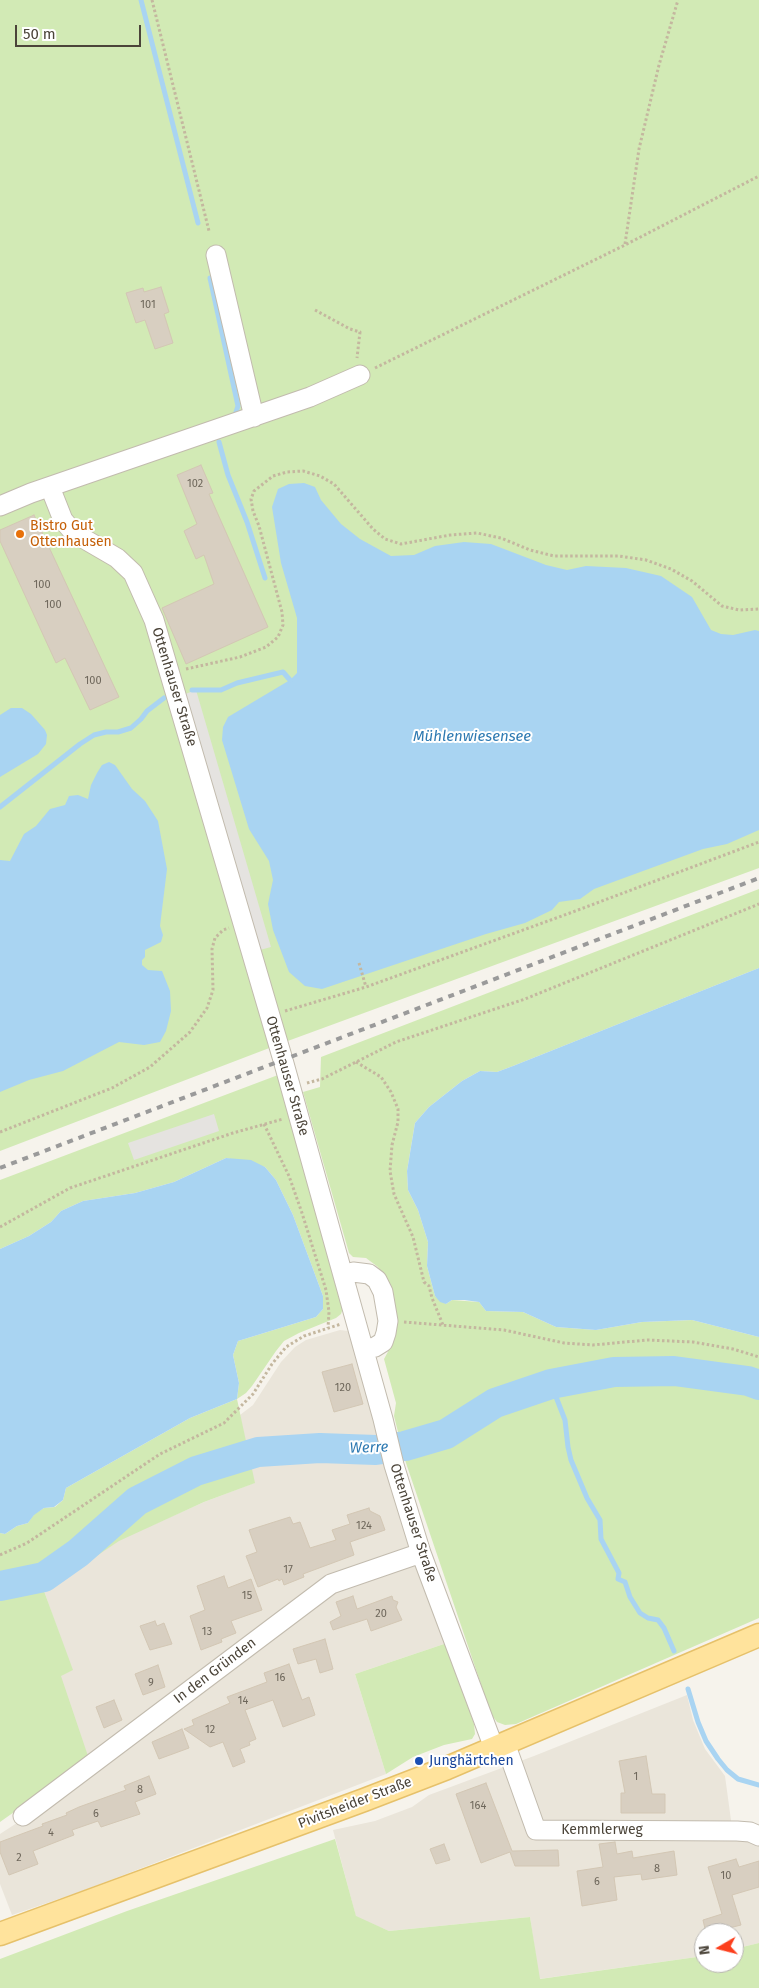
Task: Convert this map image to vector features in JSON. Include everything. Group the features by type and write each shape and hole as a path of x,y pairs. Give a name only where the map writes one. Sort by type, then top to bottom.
{"main road":[{"name":"Pivitsheider Straße","path":"0,1934 364,1800 759,1635"}],"street":[{"path":"216,256 254,417"},
{"path":"0,506 310,397 360,375"},
{"name":"Ottenhauser Straße","path":"50,487 63,520 74,533 117,558 133,573 154,620 291,1087 394,1465 421,1554 499,1745"},
{"path":"343,1275 362,1272 369,1274 377,1280 383,1292 388,1320 383,1342 375,1347 364,1350"},
{"name":"In den Gründen","path":"22,1816 331,1584 421,1554"},
{"name":"Kemmlerweg","path":"499,1745 536,1830 737,1831 750,1832 759,1836"}],"path":[{"path":"152,0 209,231"},
{"path":"625,245 639,149 659,65 678,0"},
{"path":"315,310 350,329 360,332 357,363 360,375 625,245 759,176"},
{"path":"170,673 240,657 266,647 278,637 283,625 282,612 251,499 254,491 274,476 287,472 304,472 320,476 334,484 373,529 385,539 400,544 450,535 477,533 554,556 619,556 646,560 671,569 692,581 722,606 739,610 759,609"},
{"path":"270,1015 366,987 759,842"},
{"path":"291,1087 322,1079 396,1042 524,999 759,904"},
{"path":"0,1132 112,1088 150,1067 190,1032 207,1008 213,990 212,949 215,938 223,930 243,922"},
{"path":"359,963 366,987"},
{"path":"356,1062 381,1077 391,1092 398,1109 398,1122 392,1146 390,1171 394,1194 413,1237 424,1282 429,1286 443,1325"},
{"path":"0,1227 70,1188 233,1133 299,1115"},
{"path":"264,1124 289,1176 302,1213 326,1290 329,1312 328,1328"},
{"path":"0,1555 27,1542 160,1454 224,1422 254,1394 272,1364 286,1347 304,1336 356,1320"},
{"path":"388,1320 504,1330 564,1343 593,1344 647,1340 693,1342 759,1357"}],"shaded area":[{"path":"196,690 271,947 256,951 180,696"},
{"path":"214,1114 219,1131 134,1160 128,1143"},
{"path":"340,1330 348,1331 354,1338 447,1643 355,1674 386,1774 82,1891 12,1915 0,1884 0,1834 26,1817 61,1675 72,1670 44,1591 119,1540 204,1502 254,1483 240,1415 253,1405 281,1362 295,1347 306,1340"},
{"path":"687,1695 693,1720 705,1749 725,1776 733,1835 759,1844 759,1943 744,1947 744,1923 694,1923 694,1957 539,1979 530,1917 389,1931 356,1917 333,1830 375,1821 412,1807 429,1795 534,1756"}],"green space":[{"path":"0,0 759,0 759,868 285,1042 0,1151"},
{"path":"759,889 759,968 497,1072 480,1071 462,1081 429,1107 415,1123 407,1171 408,1190 418,1210 428,1242 427,1266 435,1296 446,1304 452,1300 479,1302 486,1311 523,1312 556,1327 596,1330 642,1322 692,1320 759,1337 759,1618 516,1724 505,1725 497,1722 491,1714 405,1460 394,1416 396,1403 384,1359 390,1348 395,1329 389,1287 378,1267 366,1258 353,1257 349,1253 303,1092 320,1087 321,1057"},
{"path":"278,1075 343,1308 341,1314 336,1318 284,1341 252,1386 237,1399 239,1383 233,1355 238,1341 316,1317 323,1309 323,1296 293,1215 276,1180 265,1167 226,1158 174,1182 135,1193 83,1201 61,1211 51,1222 29,1236 0,1249 0,1180"},
{"path":"237,1399 255,1483 204,1502 119,1541 44,1591 73,1670 61,1676 89,1759 0,1822 0,1533 5,1534 17,1526 28,1523 34,1514 44,1508 55,1507 63,1500 66,1488 190,1418"},
{"path":"447,1643 474,1724 475,1734 472,1739 444,1745 413,1757 386,1774 355,1674"},
{"path":"335,1839 356,1916 389,1931 530,1917 540,1979 694,1957 694,1973 744,1973 744,1947 759,1943 759,1988 0,1988 0,1959 127,1911"}],"water":[{"name":"Mühlenwiesensee","path":"304,483 315,487 321,500 341,524 360,539 391,556 414,555 435,546 464,542 491,544 546,565 567,570 586,566 626,568 661,576 692,597 711,630 721,634 733,635 755,630 759,631 759,830 727,844 703,849 594,889 580,899 559,902 552,910 525,923 486,934 322,989 305,986 289,972 273,930 268,904 273,880 269,861 249,829 222,740 223,727 228,717 290,680 297,673 297,618 281,563 272,507 278,489 289,484"},
{"path":"11,708 22,708 31,714 45,730 47,735 46,744 38,754 0,777 0,715"},
{"path":"109,762 115,765 132,789 145,801 158,821 167,869 160,926 163,935 161,942 145,950 142,965 148,970 162,971 170,991 171,1011 166,1031 160,1042 144,1045 119,1042 63,1071 29,1080 0,1092 0,860 10,861 24,834 36,826 50,809 65,805 69,796 78,795 88,799 91,785 97,773 102,765"},
{"path":"759,968 759,1337 692,1320 642,1322 596,1330 556,1327 523,1312 486,1311 479,1302 452,1300 446,1304 440,1302 435,1296 427,1266 428,1242 418,1210 408,1190 407,1171 415,1123 429,1107 462,1081 480,1071 497,1072"},
{"path":"226,1158 251,1160 265,1167 276,1180 293,1215 323,1296 323,1309 316,1317 238,1341 233,1355 239,1383 237,1399 190,1418 66,1488 63,1500 54,1507 44,1508 34,1515 28,1523 17,1526 5,1534 0,1533 0,1249 29,1236 51,1222 61,1211 83,1201 135,1193 174,1182"}],"building":[{"path":"161,287 169,312 164,314 173,343 155,349 145,320 136,323 126,293 143,288 144,292"},
{"path":"201,465 213,493 209,494 268,627 186,664 162,608 214,584 204,555 196,559 184,531 197,524 177,475"},
{"path":"34,515 119,697 90,710 65,658 56,663 0,541 0,530"},
{"path":"352,1364 363,1404 334,1412 322,1372"},
{"path":"369,1508 370,1511 380,1516 385,1530 350,1542 354,1555 303,1574 304,1577 284,1585 282,1579 279,1581 278,1579 258,1587 246,1556 257,1552 249,1530 290,1517 293,1524 300,1522 310,1548 336,1540 332,1530 350,1524 347,1515"},
{"path":"224,1576 228,1588 251,1579 262,1610 231,1621 236,1633 221,1639 222,1642 201,1650 190,1616 205,1610 197,1586"},
{"path":"353,1596 357,1609 392,1596 393,1600 398,1602 396,1607 402,1620 371,1631 367,1619 333,1630 330,1622 341,1616 336,1602"},
{"path":"155,1621 157,1626 164,1623 172,1644 150,1650 140,1626"},
{"path":"325,1639 333,1669 320,1673 316,1659 298,1664 293,1649"},
{"path":"289,1664 302,1700 309,1697 315,1715 283,1727 273,1700 245,1710 256,1739 249,1742 250,1745 240,1749 245,1762 233,1767 223,1742 210,1747 184,1729 194,1725 192,1720 230,1703 227,1697 267,1682 264,1673"},
{"path":"158,1665 165,1687 143,1695 135,1674"},
{"path":"114,1700 122,1720 104,1728 96,1707"},
{"path":"182,1729 189,1748 159,1759 152,1742"},
{"path":"646,1756 652,1794 665,1794 665,1813 621,1813 621,1793 625,1793 619,1761"},
{"path":"149,1776 156,1794 135,1802 140,1814 101,1827 98,1821 72,1830 74,1835 33,1851 38,1864 9,1875 0,1852 0,1842 43,1826 42,1824 67,1815 66,1813 79,1807 126,1790 124,1786"},
{"path":"486,1783 512,1851 558,1850 559,1866 515,1866 510,1852 481,1863 456,1794"},
{"path":"615,1842 617,1854 632,1851 633,1858 674,1851 677,1875 642,1880 641,1874 614,1877 617,1900 582,1906 577,1871 603,1867 599,1844"},
{"path":"444,1844 450,1860 436,1864 430,1849"},
{"path":"736,1859 739,1867 759,1861 759,1887 732,1895 740,1923 704,1923 703,1920 722,1914 708,1867"}],"waterway":[{"path":"141,0 198,223"},
{"path":"210,278 238,406 235,415 232,416"},
{"path":"219,442 228,475 247,522 265,578"},
{"path":"192,690 221,690 237,683 283,672 290,680"},
{"path":"0,807 80,744 94,735 118,732 131,728 147,711 164,698"},
{"name":"Werre","path":"0,1586 44,1577 78,1553 137,1501 196,1471 258,1452 320,1448 376,1450 405,1446 446,1434 495,1403 551,1384 614,1372 674,1371 748,1381 759,1385"},
{"path":"551,1384 565,1420 571,1460 587,1498 600,1520 601,1539 619,1573 618,1579 625,1582 630,1597 640,1613 648,1618 658,1620 664,1628 674,1651"},
{"path":"688,1689 706,1741 718,1759 738,1779 759,1785"}],"railway":[{"path":"0,1168 759,878"}],"place":[{"name":"Bistro Gut Ottenhausen","path":"20,534"},
{"name":"Junghärtchen","path":"419,1761"}]}
